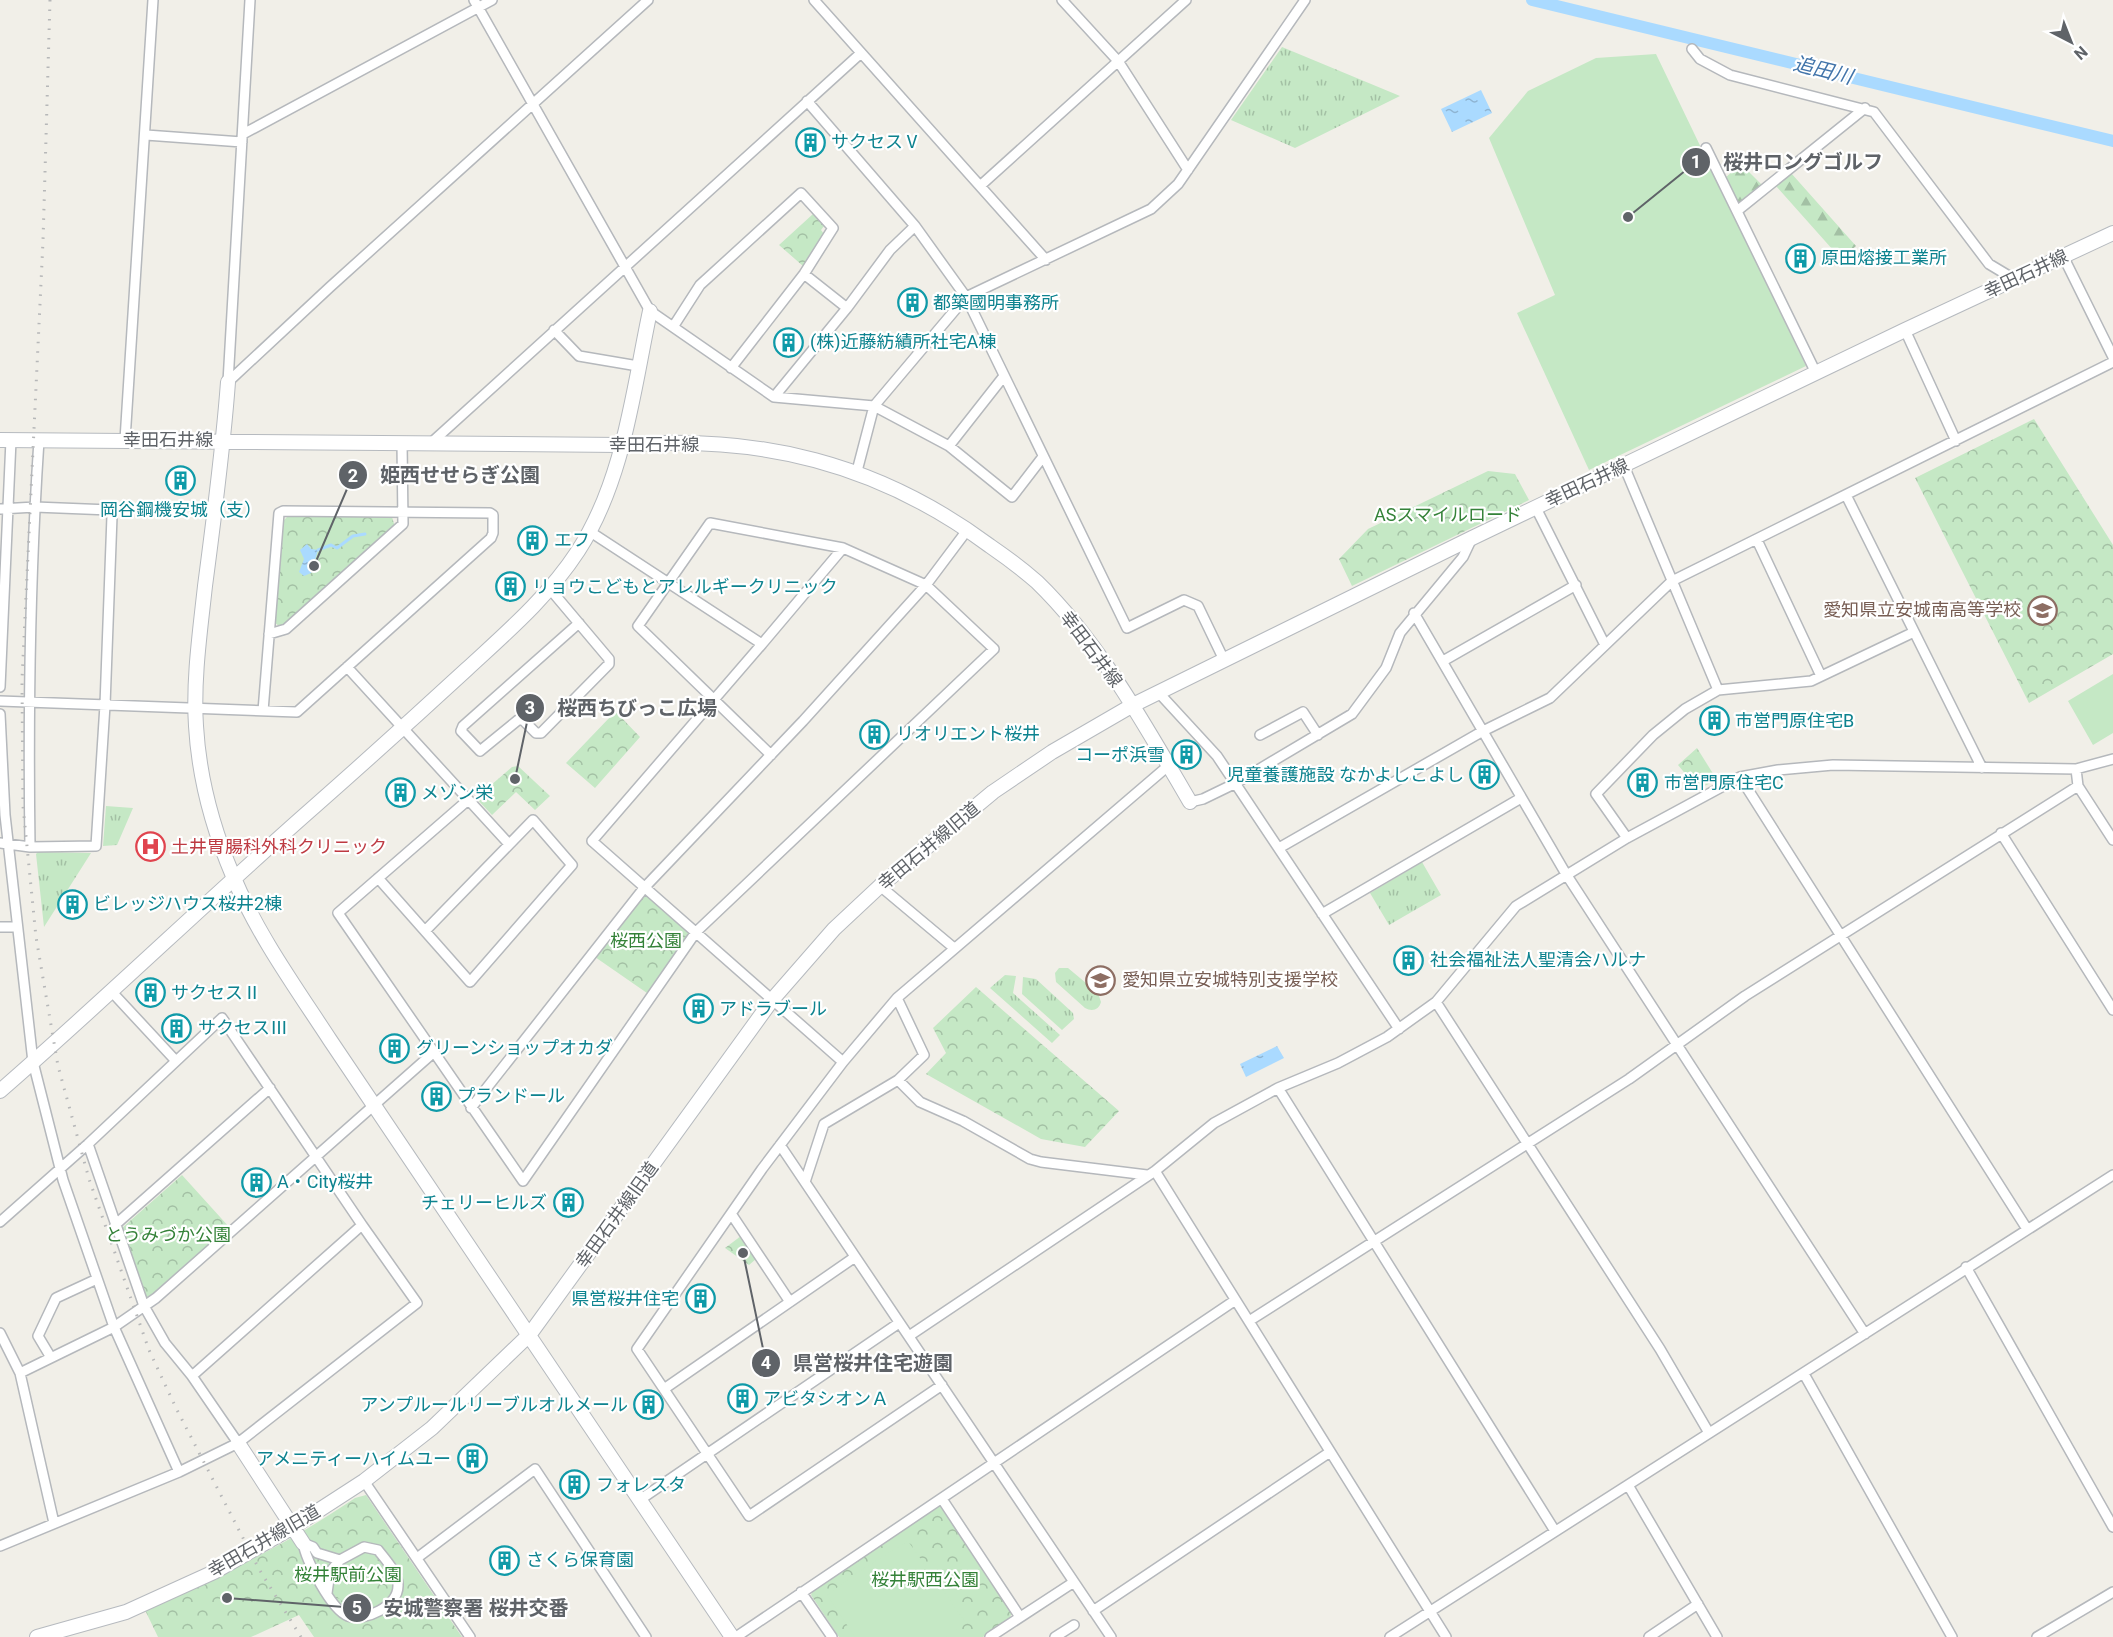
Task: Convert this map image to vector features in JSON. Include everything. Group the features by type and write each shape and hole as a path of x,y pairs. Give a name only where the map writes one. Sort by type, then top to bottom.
{"street":[{"path":"125,440 153,0"},
{"path":"250,0 224,440 198,645 195,709 200,760 213,820 233,878 281,965 734,1637 1234,1301"},
{"path":"146,135 243,138 476,4 492,0"},
{"path":"228,382 648,0"},
{"path":"814,0 1046,260"},
{"path":"1062,0 1118,62 1188,170"},
{"path":"980,186 1186,0"},
{"path":"857,471 874,406 966,297 1151,209 1171,193 1305,0"},
{"path":"476,4 622,267 650,311 774,397 874,406 949,446 1012,497 1042,458"},
{"path":"1692,49 1700,59 1731,75 1874,112 1989,264 2014,279"},
{"path":"431,443 622,267 861,53"},
{"path":"807,101 915,226 966,297 1042,458 1127,628 1184,600 1198,606 1224,660"},
{"path":"1737,212 1865,108"},
{"path":"1706,148 1816,373"},
{"path":"673,327 700,285 801,193 833,228 804,274 731,368"},
{"path":"774,397 890,250 915,226"},
{"name":"幸田石井線","path":"6,440 621,445 651,443 720,445 812,458 857,471 930,506 968,530 1036,582 1091,647 1133,705 1472,538 2113,233"},
{"path":"2063,256 2113,357"},
{"path":"804,274 846,308"},
{"path":"0,1091 233,878 404,728 529,613 550,589 589,531 608,493 621,445 650,311"},
{"path":"554,330 579,356 638,366"},
{"path":"1905,330 1956,441"},
{"path":"1279,848 1483,731 1550,698 1672,581 2113,362"},
{"path":"949,446 1004,376"},
{"path":"0,687 6,440"},
{"path":"30,847 28,702 39,440"},
{"path":"269,634 286,629 403,524 402,442"},
{"path":"1624,466 1718,690"},
{"path":"1846,495 1982,768"},
{"path":"4,509 35,507 110,510 112,516 105,705 96,846 30,847 4,843"},
{"path":"0,701 195,709 263,711 297,712 493,533 494,519 490,513 283,511 279,513 263,711"},
{"path":"1538,512 1605,645"},
{"path":"468,800 338,913 523,1181 696,932 994,648 926,585 843,548 710,523 638,626 771,755"},
{"path":"471,1108 644,888 771,755 926,585 968,530"},
{"path":"589,531 669,581 762,644"},
{"path":"1133,705 1190,802 1203,799 1236,783 1352,714 1386,668 1400,633 1414,613 1463,557 1472,538"},
{"path":"1757,540 1821,676"},
{"path":"843,548 592,841 843,1062"},
{"path":"1443,662 1576,585"},
{"path":"550,589 579,623 609,659 609,664 541,733 536,733 523,720 518,720 480,752 461,731 463,726 579,623"},
{"path":"1414,613 1566,874 1679,1044 1865,1334"},
{"path":"1627,838 1596,794 1653,735 1685,709 1718,690 1811,681 1914,632"},
{"path":"347,667 508,843"},
{"path":"1159,693 1217,756 1399,1029"},
{"name":"幸田石井線旧道","path":"37,1637 126,1611 214,1572 293,1527 364,1481 432,1428 530,1335 772,1000 834,929 880,886 993,792 1052,752 1133,705"},
{"path":"1260,735 1303,712 1318,735"},
{"path":"0,714 4,843 33,1062 60,1168 97,1279 114,1326 179,1472"},
{"path":"909,1336 1151,1173 1214,1123 1278,1088 1338,1063 1399,1029 1436,1002 1515,906 1627,838 1740,777 1778,770 1833,765 1903,764 2076,769 2113,759"},
{"path":"942,1385 749,1516 637,1349 780,1145 843,1062 897,998 1168,766"},
{"path":"2076,769 2078,786 2113,840"},
{"path":"1740,777 2026,1229"},
{"path":"1249,1321 1527,1144 1679,1044 1717,1014 2078,786"},
{"path":"1322,914 1521,798"},
{"path":"378,878 470,982 572,865 533,820 508,843 425,931"},
{"path":"2001,833 2113,1010"},
{"path":"880,886 954,948"},
{"path":"0,927 15,927"},
{"path":"111,991 176,1061"},
{"path":"805,1182 824,1124 898,1080 924,1055 897,998"},
{"path":"1436,1002 1660,1349 1709,1433"},
{"path":"0,1222 88,1144 222,1018 417,1303 238,1443 179,1472 0,1546"},
{"path":"20,1373 114,1326 144,1306 433,1053"},
{"path":"898,1080 920,1102 963,1121 1030,1159 1151,1173"},
{"path":"1278,1088 1555,1531"},
{"path":"115,1225 270,1089"},
{"path":"88,1144 144,1306 165,1343 192,1376 293,1527 303,1543 305,1556 327,1593 339,1612 360,1618 368,1616 395,1596 398,1586 396,1576 378,1550 364,1547 340,1560 330,1572 327,1593"},
{"path":"780,1145 1111,1637"},
{"path":"1151,1173 1249,1321 1446,1637"},
{"path":"1390,1637 2113,1175"},
{"path":"732,1215 790,1302"},
{"path":"192,1376 362,1225"},
{"path":"664,1389 855,1257"},
{"path":"1966,1267 2113,1527"},
{"path":"50,1356 38,1336 56,1298 97,1279"},
{"path":"640,1499 899,1323"},
{"path":"0,1334 20,1373 54,1523"},
{"path":"1804,1374 1952,1637"},
{"path":"1093,1611 1224,1520 1330,1452"},
{"path":"417,1558 535,1469 646,1637"},
{"path":"364,1481 470,1637"},
{"path":"1628,1485 1717,1637"},
{"path":"942,1499 1020,1617"},
{"path":"303,1543 313,1547 317,1553 340,1560"},
{"path":"990,1637 1074,1582"},
{"path":"801,1592 832,1637"},
{"path":"2037,1637 2113,1592"},
{"path":"1649,1637 1698,1604"},
{"path":"1055,1637 1074,1625"}],"green space":[{"path":"1282,47 1400,96 1295,148 1231,120"},
{"path":"1656,54 1806,366 1589,470 1517,313 1555,295 1489,138 1528,91 1596,58"},
{"path":"1741,164 1764,187 1738,206 1725,178"},
{"path":"1791,173 1856,246 1841,259 1776,186"},
{"path":"813,214 824,226 821,230 824,234 803,266 779,245"},
{"name":"愛知県立安城南高等学校","path":"2034,419 2113,545 2113,654 2029,703 1915,478"},
{"name":"ASスマイルロード","path":"1488,471 1515,474 1529,500 1352,586 1339,559 1368,529"},
{"path":"287,517 392,517 395,527 281,627 275,623 281,523"},
{"path":"2113,674 2113,733 2093,745 2068,701"},
{"path":"617,713 640,737 595,788 566,763 611,716"},
{"path":"1697,748 1717,780 1694,791 1693,783 1678,765"},
{"path":"518,766 550,796 535,810 516,792 492,815 476,798 512,767"},
{"path":"106,806 133,808 117,845 103,846"},
{"path":"38,852 91,853 44,927 36,854"},
{"path":"1422,862 1441,895 1389,925 1370,893"},
{"name":"桜西公園","path":"648,896 692,932 647,993 595,957 640,898"},
{"path":"1059,968 1068,968 1098,993 1101,1002 1099,1007 1093,1010 1085,1008 1056,982 1055,973"},
{"path":"1005,975 1016,976 1013,993 1060,1035 1052,1043 990,988"},
{"path":"1023,977 1036,979 1073,1013 1074,1019 1062,1030 1022,994"},
{"path":"976,987 1119,1111 1085,1147 1041,1139 926,1074 946,1053 933,1028"},
{"name":"とうみづか公園","path":"182,1175 230,1228 147,1301 142,1300 122,1228"},
{"path":"741,1236 756,1259 749,1265 725,1248"},
{"name":"桜井駅前公園","path":"366,1495 462,1637 314,1637 299,1615 251,1637 158,1637 145,1610 253,1559 305,1530 355,1498"},
{"name":"桜井駅西公園","path":"936,1506 943,1507 1013,1611 1009,1619 983,1637 839,1637 811,1595 813,1590"},
{"path":"908,1541 966,1623 946,1637 855,1637 827,1595 858,1572"},
{"path":"360,1555 378,1561 383,1567 383,1577 344,1602 332,1588 334,1576"},
{"path":"381,1589 389,1589 390,1593 371,1609 357,1614 356,1607"}],"water":[{"path":"1481,90 1492,113 1452,132 1441,109"},
{"path":"307,544 311,549 318,550 311,573 304,576 299,572 304,559 300,550"},
{"path":"1277,1046 1284,1058 1246,1077 1240,1064"}],"waterway":[{"name":"追田川","path":"1532,0 2113,141"},
{"path":"318,550 331,545 337,548 353,536 365,534"}],"railway":[{"path":"50,0 43,241 22,680 23,806 36,937 58,1066 89,1179 149,1350 176,1408 259,1569 301,1637"}],"place":[{"name":"サクセスⅤ","path":"810,142"},
{"name":"桜井ロングゴルフ","path":"1628,217"},
{"name":"原田熔接工業所","path":"1800,258"},
{"name":"都築國明事務所","path":"912,303"},
{"name":"(株)近藤紡績所社宅A棟","path":"789,342"},
{"name":"岡谷鋼機安城（支）","path":"181,481"},
{"name":"エフ","path":"533,540"},
{"name":"姫西せせらぎ公園","path":"314,566"},
{"name":"リョウこどもとアレルギークリニック","path":"511,587"},
{"name":"愛知県立安城南高等学校","path":"2042,610"},
{"name":"市営門原住宅B","path":"1714,721"},
{"name":"リオリエント桜井","path":"875,734"},
{"name":"コーポ浜雪","path":"1186,755"},
{"name":"児童養護施設 なかよしこよし","path":"1485,775"},
{"name":"桜西ちびっこ広場","path":"515,779"},
{"name":"市営門原住宅C","path":"1643,783"},
{"name":"メゾン栄","path":"400,793"},
{"name":"土井胃腸科外科クリニック","path":"150,847"},
{"name":"ビレッジハウス桜井2棟","path":"72,904"},
{"name":"社会福祉法人聖清会ハルナ","path":"1409,960"},
{"name":"愛知県立安城特別支援学校","path":"1101,980"},
{"name":"サクセスⅡ","path":"150,993"},
{"name":"アドラブール","path":"698,1009"},
{"name":"サクセスⅢ","path":"177,1028"},
{"name":"グリーンショップオカダ","path":"395,1048"},
{"name":"プランドール","path":"436,1096"},
{"name":"A・City桜井","path":"256,1182"},
{"name":"チェリーヒルズ","path":"568,1203"},
{"name":"県営桜井住宅遊園","path":"743,1253"},
{"name":"県営桜井住宅","path":"700,1299"},
{"name":"アビタシオンＡ","path":"742,1399"},
{"name":"アンプルールリーブルオルメール","path":"649,1405"},
{"name":"アメニティーハイムユー","path":"472,1459"},
{"name":"フォレスタ","path":"575,1485"},
{"name":"さくら保育園","path":"505,1560"},
{"name":"安城警察署 桜井交番","path":"227,1598"}]}
